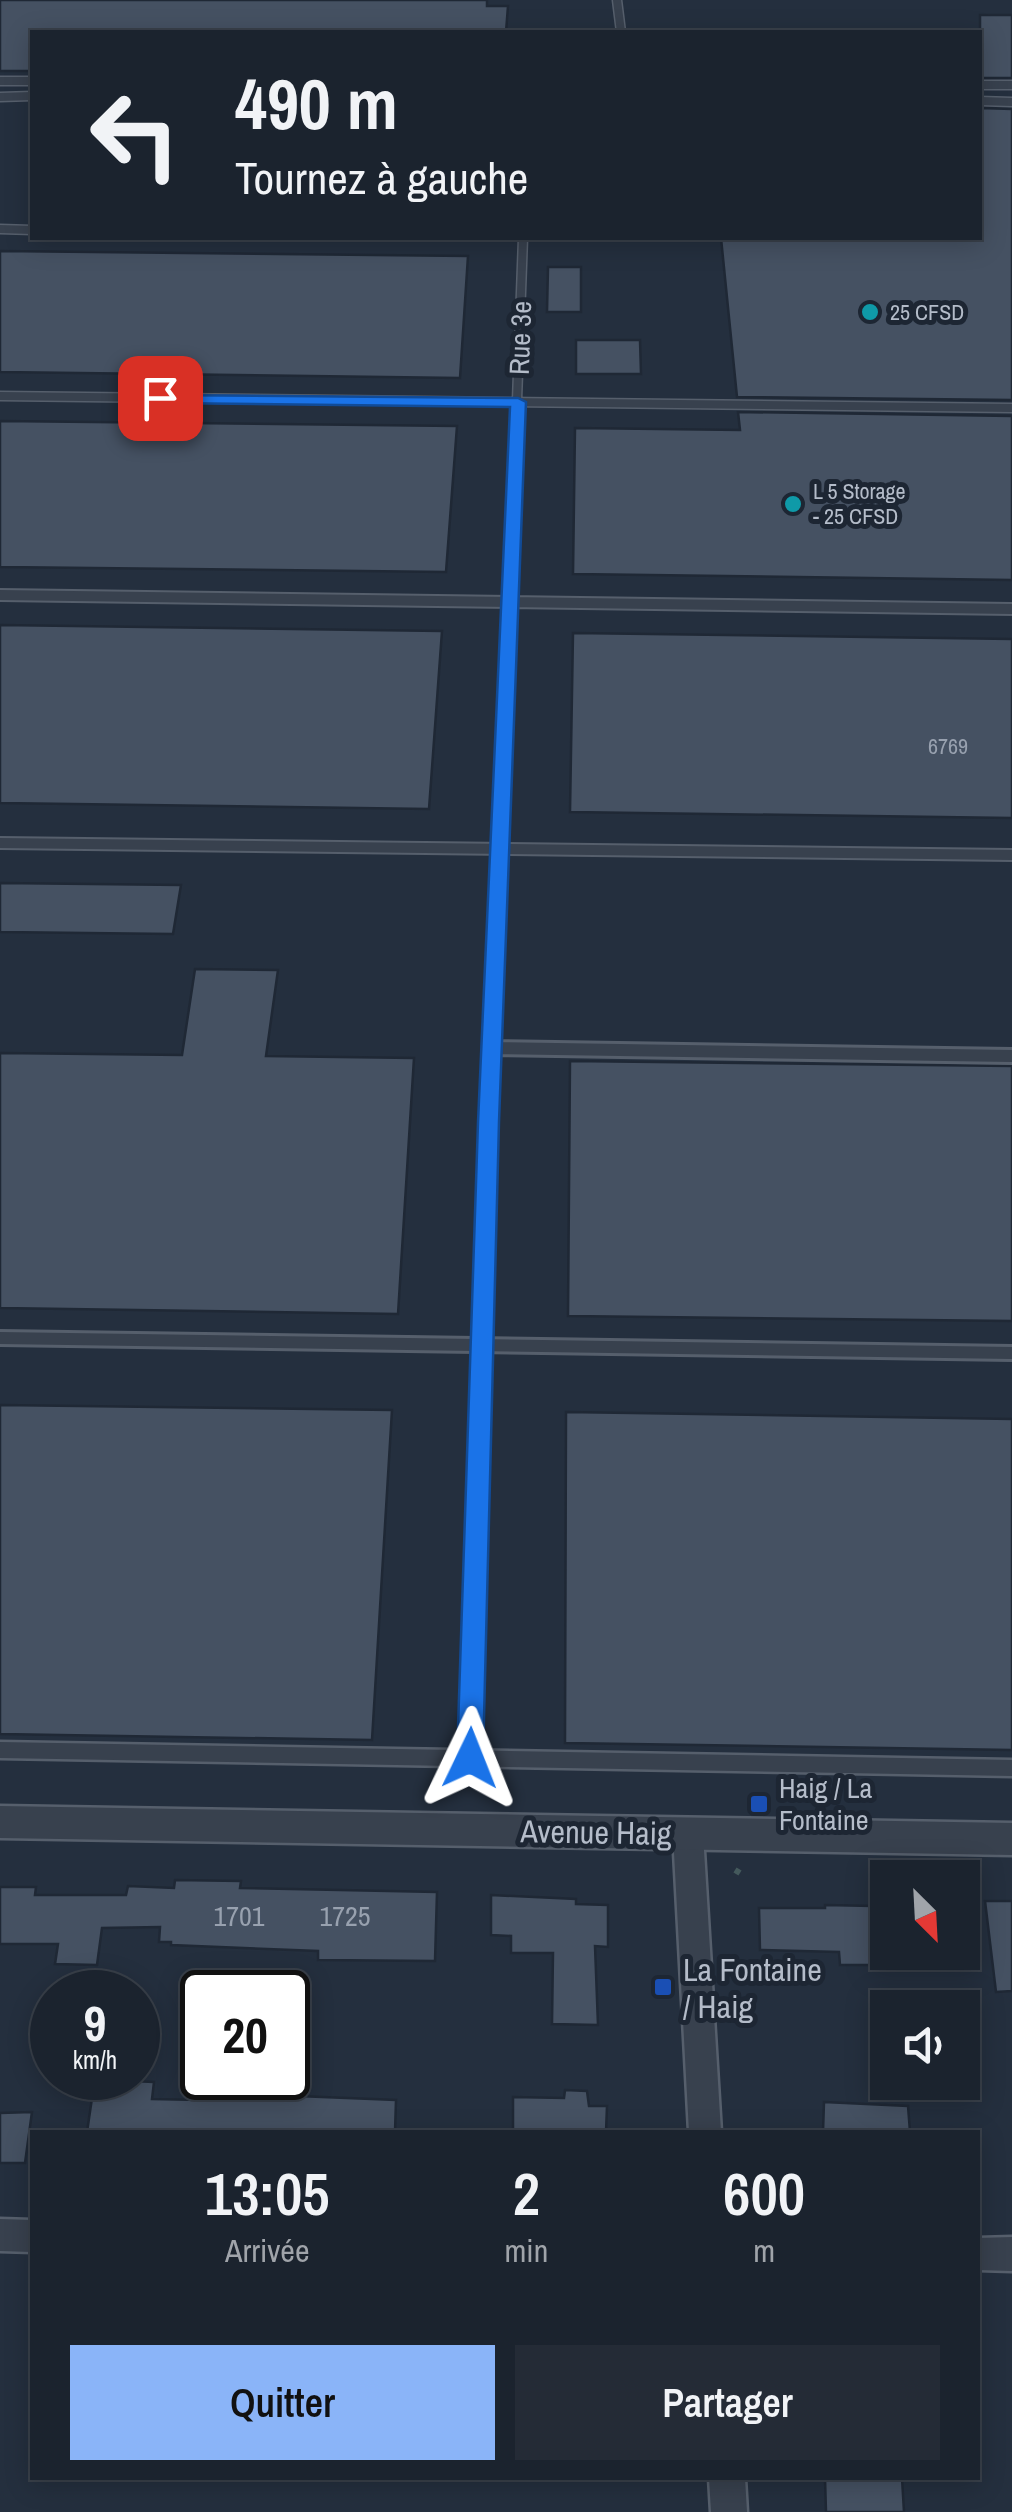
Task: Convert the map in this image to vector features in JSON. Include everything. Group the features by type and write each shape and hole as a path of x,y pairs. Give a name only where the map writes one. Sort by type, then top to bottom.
{"street":[{"name":"Avenue Haig","path":"0,1822 1012,1839"},
{"path":"688,1834 705,2130"},
{"path":"0,2236 30,2236"},
{"path":"980,2254 1012,2254"},
{"path":"726,2480 729,2512"}],"lane":[{"path":"617,0 621,30"},
{"path":"0,81 30,81"},
{"path":"982,85 1012,85"},
{"path":"0,97 30,96"},
{"path":"982,102 1012,102"},
{"path":"0,229 30,230"},
{"name":"Rue 3e","path":"470,1758 491,1048 523,240"},
{"path":"0,396 1012,408"},
{"path":"0,595 1012,609"},
{"path":"0,842 1012,856"},
{"path":"491,1048 1012,1056"},
{"path":"0,1338 1012,1353"},
{"path":"0,1750 1012,1768"}],"building":[{"path":"0,0 487,0 487,6 508,6 506,30 30,30 30,71 0,71"},
{"path":"980,15 1012,15 1012,78 982,78"},
{"name":"25 CFSD","path":"982,108 1012,109 1012,400 737,397 721,240 982,240"},
{"path":"0,251 468,256 460,378 0,372"},
{"path":"548,267 581,267 581,312 547,312"},
{"path":"576,340 640,340 641,374 576,374"},
{"name":"L 5 Storage - 25 CFSD","path":"738,412 1012,416 1012,580 573,574 575,428 740,430"},
{"path":"0,421 457,426 446,572 0,567"},
{"path":"0,625 442,631 429,809 0,803"},
{"path":"573,633 1012,639 1012,818 570,812"},
{"path":"0,883 181,885 173,934 0,932"},
{"path":"195,969 278,970 266,1056 414,1058 398,1314 0,1308 0,1053 182,1055"},
{"path":"570,1061 1012,1066 1012,1321 568,1316"},
{"path":"0,1405 392,1410 372,1740 0,1734"},
{"path":"566,1412 1012,1419 1012,1750 565,1743"},
{"path":"175,1880 241,1881 240,1888 437,1892 435,1961 318,1960 318,1951 171,1945 159,1942 160,1927 102,1928 97,1965 55,1964 58,1944 0,1944 0,1887 36,1887 35,1895 126,1895 128,1886 174,1888"},
{"path":"491,1895 576,1899 576,1904 608,1905 608,1947 595,1946 598,2025 552,2024 553,1953 511,1953 511,1936 491,1935"},
{"path":"985,1901 1012,1901 1012,1991 996,1992"},
{"path":"870,1906 870,1965 840,1965 839,1952 760,1950 759,1908"},
{"path":"565,2090 587,2091 589,2106 607,2106 606,2130 513,2130 513,2097 564,2098"},
{"path":"310,2096 396,2100 395,2130 87,2130 92,2100 310,2100"},
{"path":"824,2102 908,2106 910,2130 823,2130"},
{"path":"32,2112 25,2163 0,2163 0,2113"},
{"path":"825,2480 902,2480 904,2512 826,2512"}],"place":[{"name":"25 CFSD","path":"870,312"},
{"name":"L 5 Storage - 25 CFSD","path":"793,504"},
{"name":"Haig / La Fontaine","path":"759,1804"},
{"name":"La Fontaine / Haig","path":"663,1987"}],"route":[{"path":"160,398 518,402 488,1122 470,1758"}]}
